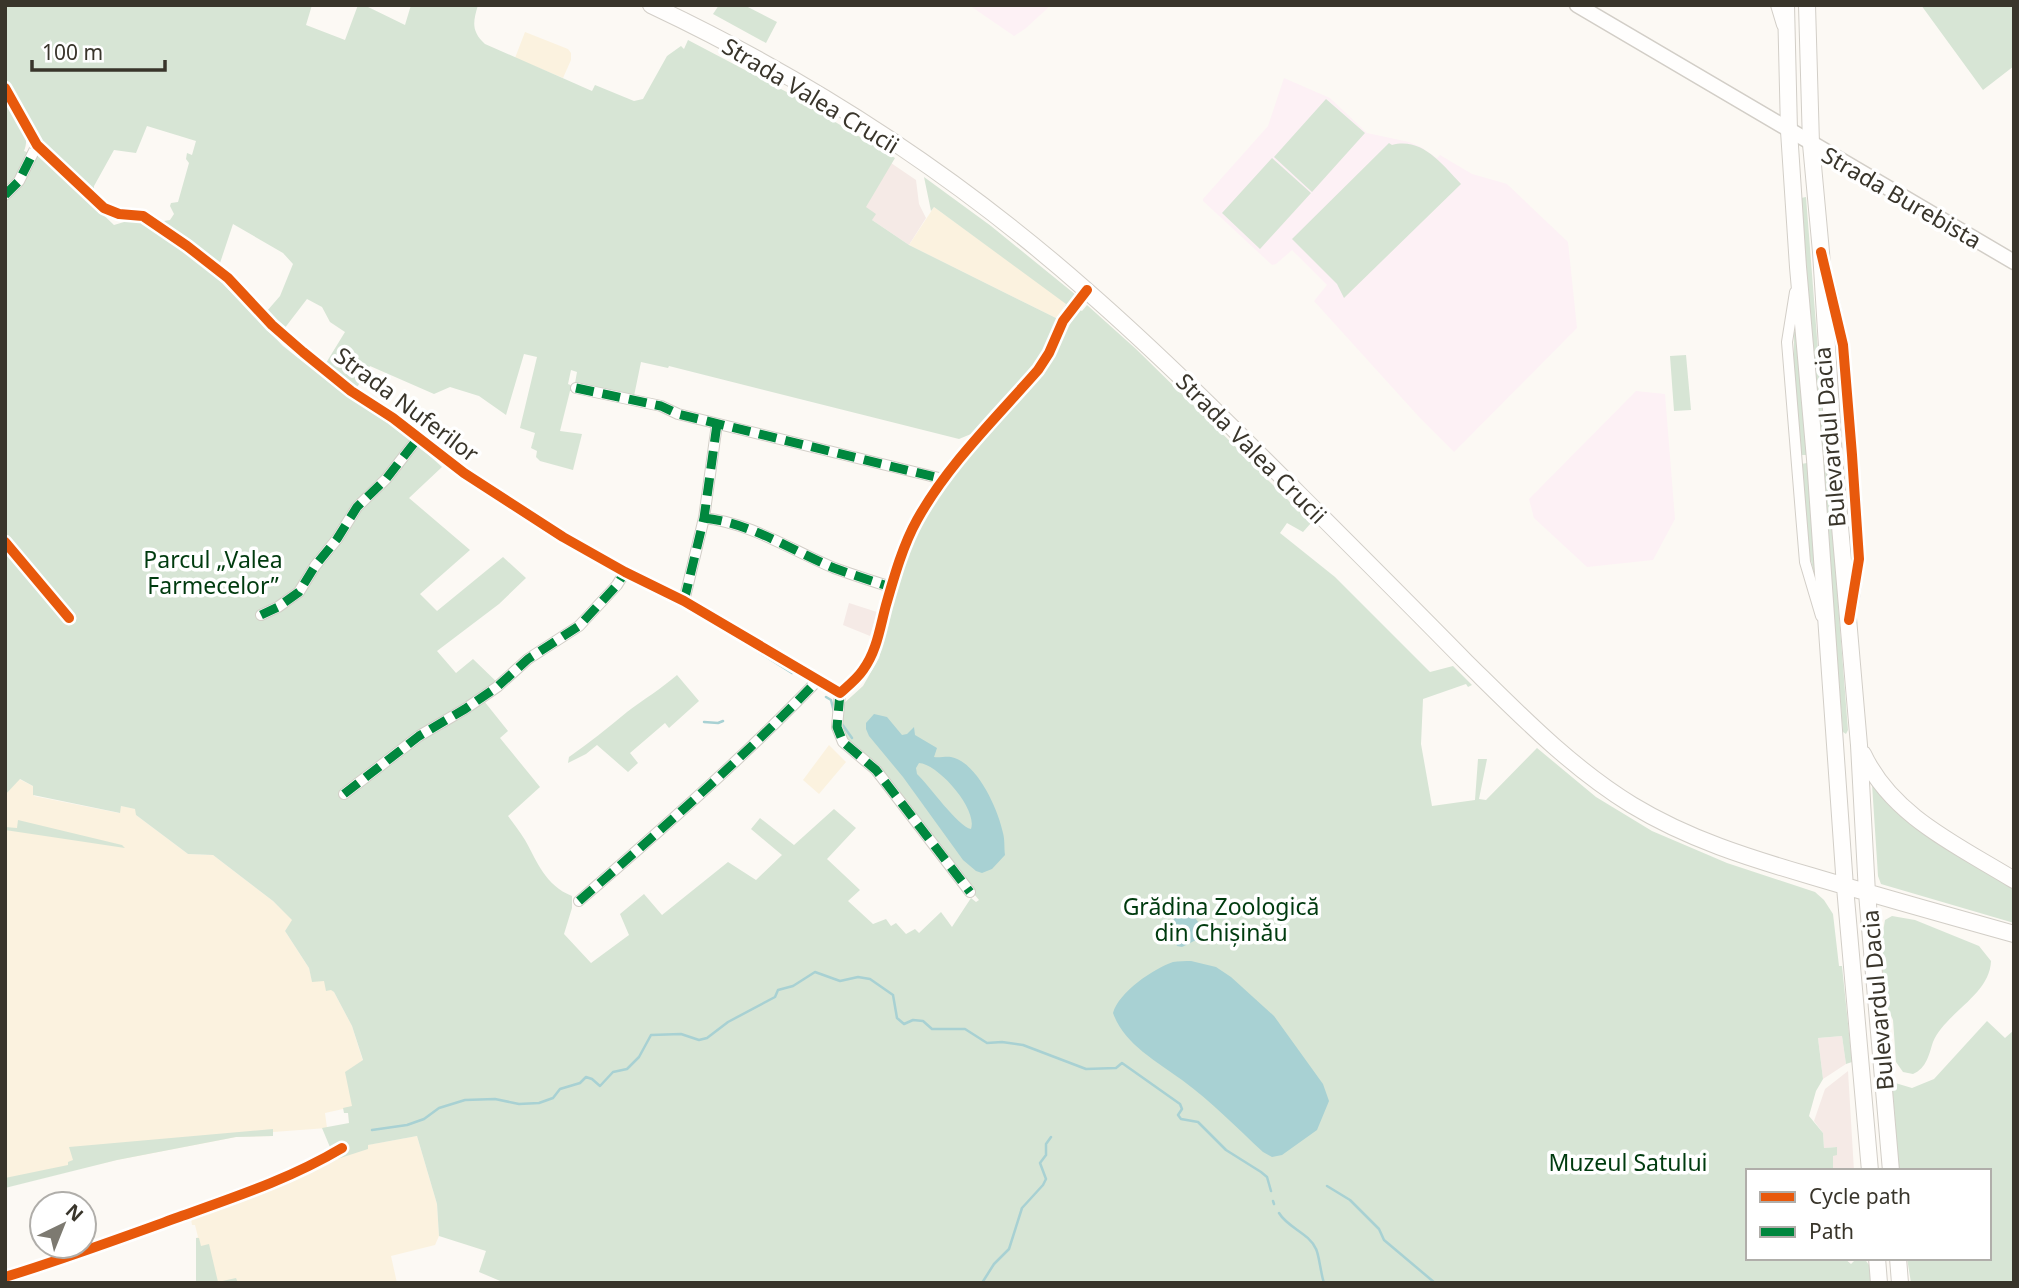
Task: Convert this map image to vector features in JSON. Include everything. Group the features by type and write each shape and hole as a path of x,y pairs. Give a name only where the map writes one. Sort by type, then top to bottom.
{"main road":[{"name":"Strada Valea Crucii","path":"651,5 752,57 872,128 955,185 1087,290 1222,418 1515,711 1593,778 1631,804 1664,824 1709,844 1845,887 2014,934"},
{"name":"Strada Burebista","path":"1577,5 2014,262"},
{"name":"Bulevardul Dacia","path":"1786,5 1789,131 1798,267 1815,458 1845,887 1870,1169"},
{"name":"Bulevardul Dacia","path":"1807,5 1811,144 1821,252 1833,457 1849,620 1867,893 1891,1169"},
{"path":"1835,744 1859,745 1875,779 1897,804 1927,826 2014,880"},
{"path":"1877,1260 1879,1283"},
{"path":"1898,1260 1900,1283"}],"street":[{"name":"Bulevardul Dacia","path":"1776,5 1785,32"},
{"name":"Bulevardul Dacia","path":"1807,23 1816,5"},
{"name":"Strada Nuferilor","path":"5,89 37,145 104,208 119,215 143,216 187,246 228,278 272,325 303,352 351,391 419,437 464,473 512,505 625,572 684,601 840,693"},
{"path":"5,195 19,181 37,145"},
{"path":"970,892 876,770 843,742 837,727 840,693 859,677 874,651 891,587 916,522 943,479 1038,370 1063,321 1087,290"},
{"path":"576,388 661,406 678,414 943,479"},
{"path":"684,601 704,518 717,424"},
{"name":"Strada Nuferilor","path":"261,615 299,592 357,507 386,479 419,437"},
{"path":"704,518 727,520 745,526 835,568 891,587"},
{"path":"5,542 69,618"},
{"path":"344,794 411,741 465,709 497,687 528,659 579,626 617,585 625,572"},
{"path":"579,901 689,806 770,730 818,680"},
{"path":"5,1277 237,1198 302,1171 342,1148"}],"shaded area":[{"path":"969,5 1051,5 1014,36"},
{"path":"525,32 568,49 571,60 563,78 515,58"},
{"path":"1284,78 1330,98 1367,133 1409,142 1437,158 1440,155 1472,174 1507,184 1568,242 1577,328 1454,452 1314,301 1327,285 1292,250 1272,265 1203,201 1268,126"},
{"path":"891,163 916,180 919,204 926,218 909,245 872,220 865,207"},
{"path":"934,207 1066,303 1058,319 909,245"},
{"path":"1636,391 1665,394 1675,519 1653,560 1587,567 1534,518 1529,499"},
{"path":"849,603 877,612 870,636 843,625"},
{"path":"829,745 846,762 819,794 803,780"},
{"path":"19,779 33,786 34,796 119,813 121,806 136,809 136,815 188,854 213,855 273,901 293,920 285,931 309,968 312,981 324,981 334,992 352,1026 363,1061 352,1107 325,1113 327,1128 273,1132 273,1136 236,1137 117,1160 5,1186 5,795"},
{"path":"1842,1036 1846,1064 1823,1079 1818,1038"},
{"path":"1848,1071 1854,1169 1833,1169 1836,1147 1824,1148 1823,1133 1814,1121 1825,1089"},
{"path":"417,1136 437,1204 439,1236 435,1245 391,1256 397,1283 196,1282 198,1237 191,1219 242,1201 345,1155 367,1149 367,1145"}],"green space":[{"path":"5,5 312,5 306,25 345,40 358,5 364,5 405,25 411,5 478,5 474,26 477,35 485,44 592,91 595,85 634,101 643,99 667,56 681,46 684,49 688,40 817,108 817,111 895,158 866,207 876,214 872,220 909,245 1058,319 1037,362 971,434 959,439 669,366 668,368 641,362 634,396 575,383 577,372 571,370 568,384 573,386 573,391 570,391 560,431 582,434 573,470 540,461 536,457 537,451 531,448 535,433 520,428 537,357 524,354 506,415 479,396 450,387 434,394 370,366 356,389 326,363 345,332 330,322 322,307 307,299 284,329 267,311 280,296 293,264 283,253 233,224 219,266 175,233 164,221 170,220 174,214 170,206 171,203 178,202 189,163 186,159 187,153 192,155 196,141 147,126 136,153 114,150 94,186 94,191 33,133 22,107 5,81"},
{"path":"719,5 744,5 777,22 766,43 713,14"},
{"path":"1921,5 2014,5 2014,66 1983,90"},
{"path":"5,98 24,130 24,151 43,158 114,225 134,219 183,248 222,283 283,346 337,389 410,438 442,467 409,498 470,550 420,594 437,611 503,557 526,578 499,604 437,651 456,673 473,659 502,687 484,701 508,731 500,738 540,787 508,816 549,880 572,896 572,908 564,934 591,963 629,935 620,914 644,894 662,915 728,862 756,880 782,855 751,829 760,818 794,845 834,809 856,828 827,859 860,890 848,901 873,924 886,919 891,926 896,923 906,934 915,929 919,933 941,912 952,927 971,898 976,902 979,900 851,746 840,729 842,705 863,686 879,658 898,575 913,537 942,489 1047,365 1063,333 1087,305 1247,458 1266,470 1263,475 1311,523 1303,532 1287,523 1280,533 1335,577 1430,672 1453,666 1472,685 1468,687 1466,684 1423,699 1421,744 1432,806 1475,800 1478,759 1487,759 1479,799 1486,800 1537,748 1596,797 1652,831 1727,863 1815,892 1824,900 1833,914 1839,966 1842,966 1852,1062 1846,1064 1842,1036 1818,1038 1823,1079 1816,1091 1809,1116 1823,1133 1824,1148 1837,1147 1837,1155 1833,1156 1833,1169 1746,1169 1746,1260 1846,1260 1851,1264 1855,1260 1865,1260 1869,1265 1871,1283 505,1283 479,1272 486,1251 439,1236 437,1204 417,1136 368,1145 368,1149 328,1162 332,1152 322,1128 349,1123 348,1113 344,1113 343,1108 352,1106 345,1072 363,1060 352,1026 334,992 326,991 324,981 312,982 309,968 285,931 292,920 273,901 213,855 188,854 136,815 135,809 121,806 120,813 33,795 33,786 20,779 5,795"},
{"path":"1326,99 1365,133 1312,192 1274,157"},
{"path":"1389,143 1413,145 1431,154 1461,184 1344,298 1337,284 1292,239"},
{"path":"1272,158 1311,193 1260,249 1222,213"},
{"path":"924,177 991,226 1076,295 1058,319 1066,304 934,207 931,211"},
{"path":"1806,197 1826,453 1821,454 1801,198"},
{"path":"1797,331 1807,455 1800,455 1794,363 1794,332"},
{"path":"1686,355 1691,410 1674,411 1670,356"},
{"path":"1821,462 1827,462 1848,730 1846,734 1843,732"},
{"path":"1807,463 1816,578 1808,547 1801,464"},
{"path":"677,675 699,701 669,728 665,723 630,753 638,763 628,772 597,745 568,763 569,757"},
{"path":"1872,784 2014,885 2014,923 1881,884 1878,876"},
{"path":"18,820 122,845 125,848 5,830 5,827 17,828"},
{"path":"1892,916 1915,920 1979,946 1991,961 1983,984 1939,1032 1929,1056 1913,1074 1903,1072 1896,1062 1893,1020 1885,1002 1879,932 1883,932 1885,920"},
{"path":"1987,1021 2005,1038 2014,1030 2014,1283 1911,1283 1907,1260 1991,1260 1991,1169 1899,1169 1892,1082 1912,1088 1934,1079"},
{"path":"273,1129 273,1136 236,1137 117,1160 5,1188 5,1178 68,1165 68,1162 73,1160 69,1147"},
{"path":"196,1238 199,1238 201,1246 209,1244 218,1282 236,1278 238,1283 196,1282"}],"water":[{"path":"874,714 887,717 902,735 914,727 915,735 937,748 934,757 951,757 960,761 978,777 991,800 1004,836 1005,855 992,869 982,873 963,860 903,777 869,736 866,723","holes":["919,763 927,765 946,779 963,800 972,820 971,829 951,814 917,774"]},
{"path":"1182,911 1193,915 1202,927 1198,939 1182,947 1177,946 1172,927 1175,918"},
{"path":"1191,961 1216,967 1274,1016 1323,1084 1329,1101 1317,1130 1282,1155 1272,1157 1263,1152 1203,1097 1142,1051 1118,1024 1113,1013 1129,989 1165,965"}],"waterway":[{"path":"629,580 653,592"},
{"path":"666,598 682,605"},
{"path":"709,621 747,645"},
{"path":"757,651 792,673"},
{"path":"826,697 831,700 834,712"},
{"path":"704,722 723,721"},
{"path":"842,724 852,738"},
{"path":"372,1130 407,1125 424,1119 439,1108 465,1100 495,1099 519,1104 539,1103 553,1098 560,1089 580,1083 586,1077 600,1086 613,1072 627,1069 639,1057 651,1035 681,1034 699,1040 707,1038 728,1022 775,997 778,990 793,986 815,972 840,981 858,977 870,979 893,995 897,1018 904,1024 913,1020 923,1021 932,1029 965,1029 987,1043 1023,1045 1086,1069 1116,1068 1122,1063 1180,1104 1182,1109 1178,1115 1181,1119 1198,1122 1226,1150 1267,1177 1271,1191"},
{"path":"982,1283 994,1264 1009,1249 1022,1208 1046,1179 1040,1163 1046,1155 1046,1144 1051,1137"},
{"path":"1327,1186 1350,1200 1379,1229 1384,1240 1435,1283"},
{"path":"1279,1213 1313,1243 1324,1283"}],"marked path":[{"path":"5,195 19,181 37,145"},
{"path":"576,388 661,406 678,414 943,479"},
{"path":"684,601 704,518 717,424"},
{"path":"261,615 299,592 357,507 386,479 419,437"},
{"path":"704,518 738,525 834,568 891,587"},
{"path":"344,794 419,736 465,709 497,687 528,659 579,626 617,585 625,572"},
{"path":"579,901 731,766 818,680"},
{"path":"840,693 837,727 843,742 876,770 970,892"}],"cycle path":[{"path":"5,88 37,145 104,208 119,214 143,216 187,246 228,278 272,325 303,352 351,391 393,418 464,473 563,537 684,601 840,693 861,673 872,655 903,550 929,499 973,442 1038,370 1063,321 1087,290"},
{"path":"1821,252 1843,345 1852,455 1859,559 1849,620"},
{"path":"5,542 69,618"},
{"path":"5,1277 241,1195 302,1169 342,1148"}],"park label":[{"name":"Parcul „Valea Farmecelor”","path":"213,572"},
{"name":"Grădina Zoologică din Chișinău","path":"1221,919"},
{"name":"Muzeul Satului","path":"1628,1162"}]}
